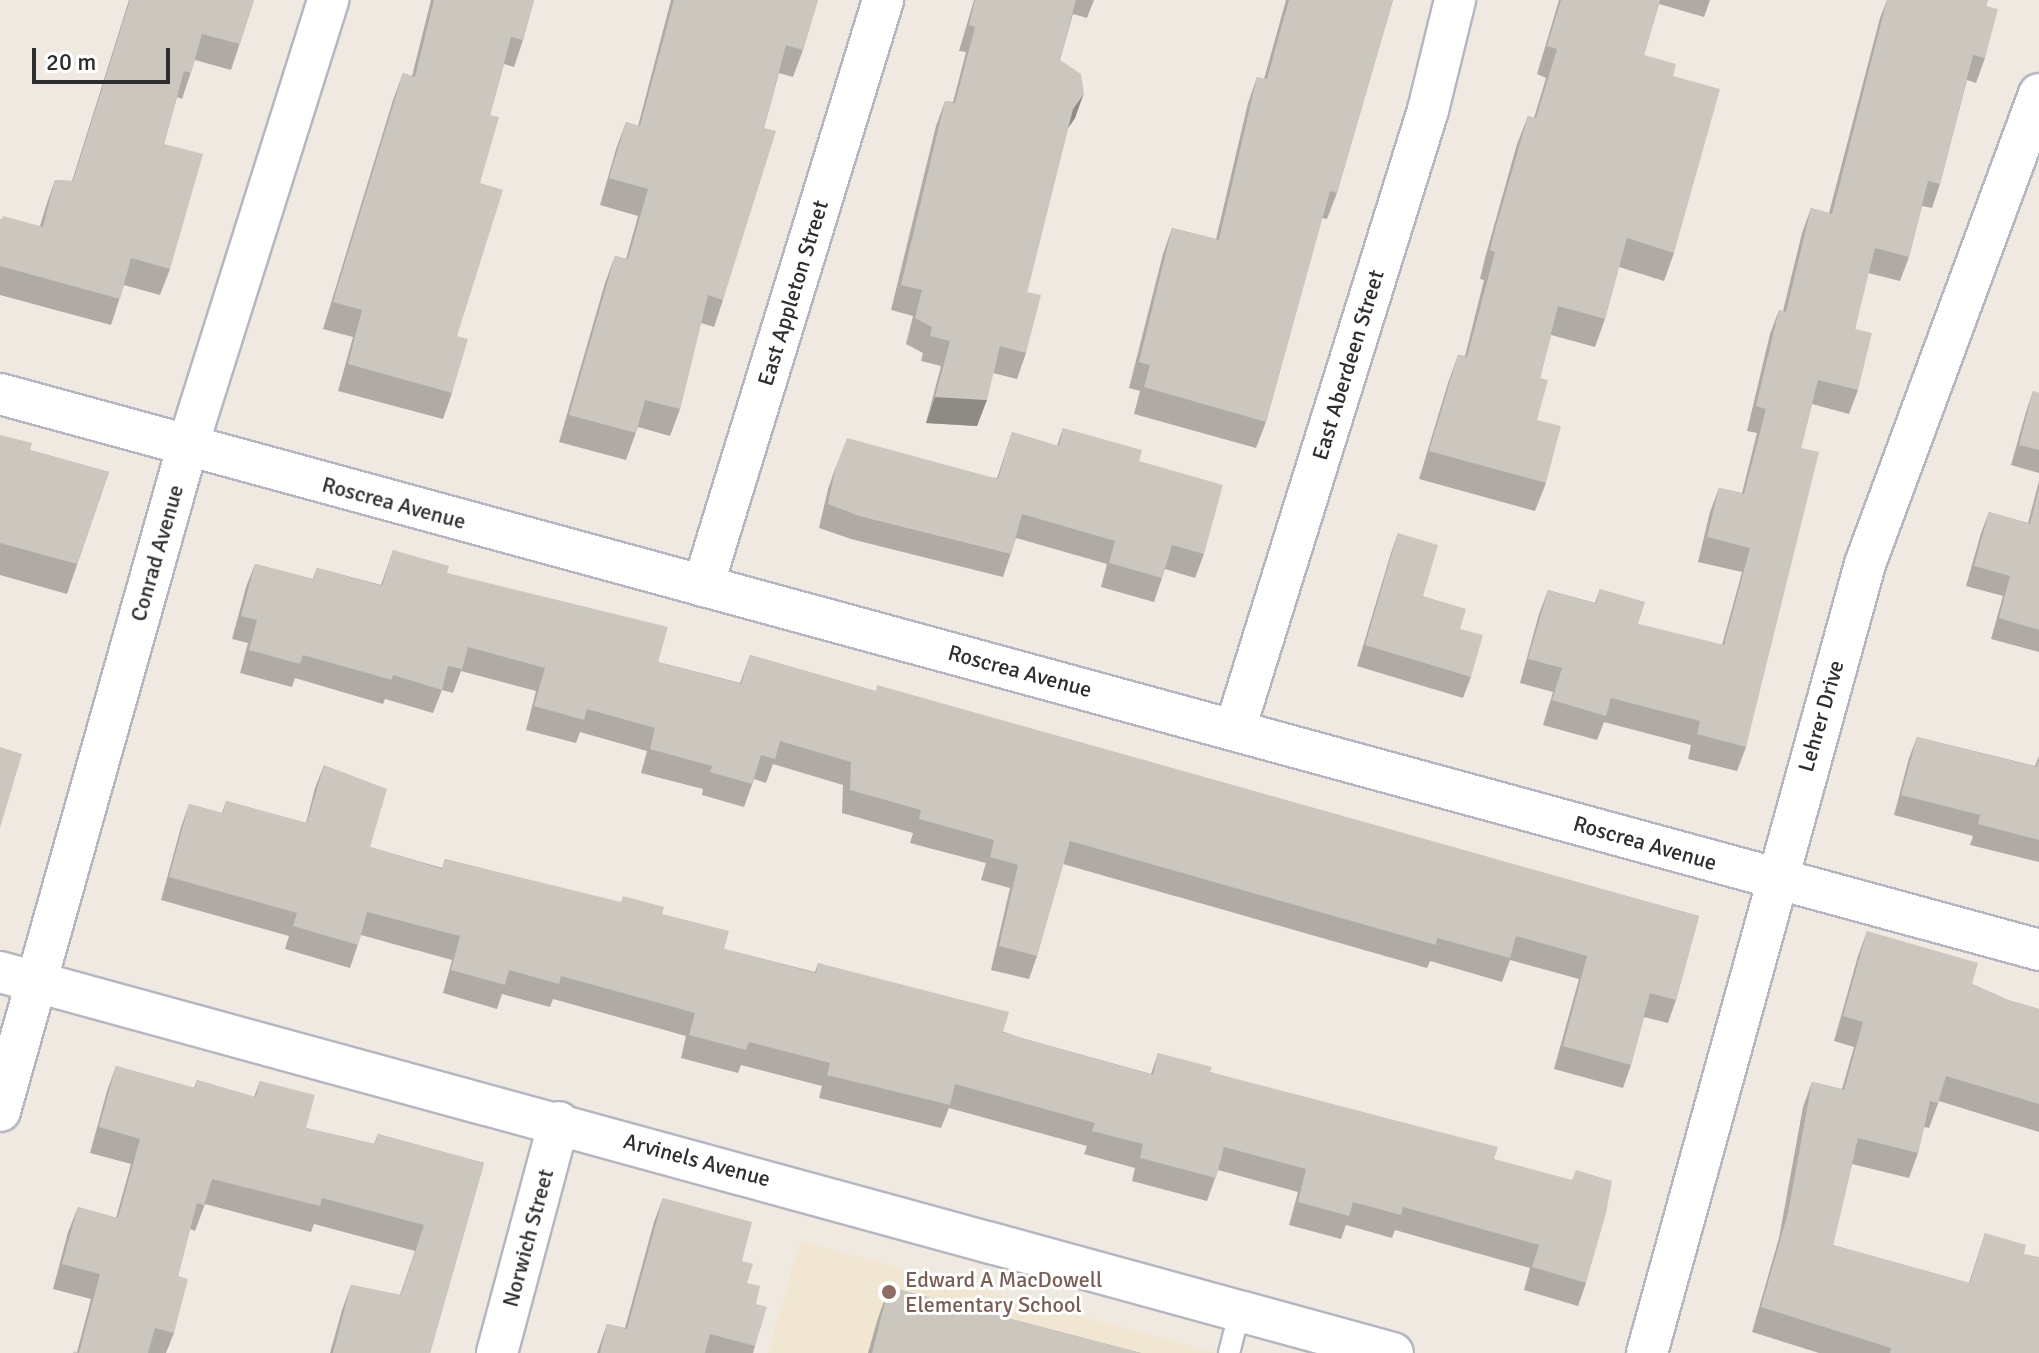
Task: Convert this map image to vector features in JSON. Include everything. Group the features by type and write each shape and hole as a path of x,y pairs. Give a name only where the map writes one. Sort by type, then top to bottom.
{"street":[{"name":"Conrad Avenue","path":"0,1111 18,977 328,0"},
{"name":"East Appleton Street","path":"703,586 883,0"},
{"name":"East Aberdeen Street","path":"1235,729 1428,110 1455,0"},
{"name":"Lehrer Drive","path":"1647,1353 1774,879 1865,564 2039,94"},
{"name":"Roscrea Avenue","path":"0,394 187,448 1235,729 2039,950"},
{"name":"Arvinels Avenue","path":"18,977 559,1122 1393,1353"},
{"name":"Norwich Street","path":"497,1353 559,1122"}],"lane":[{"path":"1229,1353 1240,1310"}],"shaded area":[{"name":"Edward A MacDowell Elementary School","path":"800,1241 1184,1344 1216,1353 768,1353"}],"building":[{"path":"130,0 254,0 240,44 202,34 191,73 184,71 164,144 203,154 170,269 131,258 120,299 0,266 0,219 3,216 43,227 55,180 73,181"},
{"path":"434,0 534,0 523,40 511,37 490,115 499,117 480,183 503,190 457,336 468,339 452,393 348,364 362,310 333,302 403,73 415,77"},
{"path":"674,0 818,0 803,50 786,45 764,128 776,131 723,300 708,295 680,409 645,400 636,433 569,415 615,256 628,259 648,189 609,178 626,122 640,126"},
{"path":"975,0 1076,0 1060,60 1081,74 1084,93 1073,109 1027,292 1041,295 1026,353 1000,346 987,400 935,397 950,341 930,336 932,327 915,318 922,290 901,285 945,101 955,103 975,27 969,25"},
{"path":"1289,0 1393,0 1337,193 1330,191 1266,422 1144,387 1150,365 1139,362 1172,228 1219,240 1257,77 1267,79"},
{"path":"1561,0 1660,0 1644,55 1676,64 1673,76 1720,89 1674,253 1627,238 1605,319 1558,306 1540,378 1548,380 1537,420 1561,426 1546,483 1429,451 1458,355 1467,357 1495,252 1490,250 1495,230 1528,116 1536,118 1557,49 1547,46"},
{"path":"1887,0 1988,0 1986,6 1998,9 1985,58 1973,55 1940,184 1928,181 1909,257 1875,248 1855,329 1872,333 1858,390 1818,380 1801,448 1819,452 1746,747 1697,734 1700,721 1611,698 1606,716 1552,700 1562,668 1528,659 1548,590 1596,604 1600,589 1645,602 1638,624 1724,645 1750,548 1707,537 1719,488 1744,494 1766,409 1756,406 1779,310 1786,312 1811,208 1832,214"},
{"path":"2033,391 2039,393 2039,450 2019,445"},
{"path":"1063,428 1142,450 1139,461 1223,485 1204,554 1172,545 1162,578 1109,563 1115,541 1022,514 1011,554 859,516 828,504 836,466 847,438 998,479 1012,432 1059,446"},
{"path":"0,435 32,443 30,450 109,472 77,564 0,543"},
{"path":"2039,488 2039,630 1999,618 2010,576 1974,566 1989,512 2030,524"},
{"path":"1398,533 1438,545 1423,596 1466,609 1460,629 1483,635 1471,677 1365,645"},
{"path":"393,550 449,566 447,573 668,627 658,662 741,684 750,655 876,691 877,685 1699,916 1676,1000 1650,993 1631,1065 1563,1046 1587,956 1516,936 1510,958 1437,938 1436,945 1070,841 1037,956 999,946 1018,865 990,857 994,840 919,819 921,810 850,790 851,762 780,741 775,759 761,755 752,784 710,772 712,766 650,749 655,728 587,709 584,720 534,706 545,668 468,647 462,669 448,666 442,690 393,675 392,680 303,655 300,664 249,650 257,620 241,616 255,564 314,579 317,568 382,586"},
{"path":"1917,737 2037,767 2039,759 2039,840 1978,824 1980,815 1901,795"},
{"path":"0,747 22,754 0,828"},
{"path":"324,765 387,789 370,847 442,869 445,859 621,902 623,896 664,907 662,914 729,931 724,949 816,973 818,963 1009,1012 1003,1032 1018,1037 1153,1075 1158,1053 1212,1067 1210,1072 1498,1147 1494,1159 1572,1180 1576,1170 1612,1181 1586,1283 1532,1267 1539,1245 1403,1207 1401,1215 1353,1202 1349,1216 1298,1202 1306,1169 1224,1147 1216,1178 1140,1158 1143,1144 1092,1131 1095,1123 955,1084 950,1105 827,1075 830,1063 749,1042 746,1050 689,1035 695,1013 561,976 559,984 509,970 505,985 451,970 460,936 367,912 358,945 293,926 297,913 169,877 189,804 223,813 226,801 307,823"},
{"path":"1867,931 1978,963 1972,984 2008,1000 2039,1009 2039,1104 1946,1076 1938,1103 1930,1101 1918,1153 1858,1138 1833,1245 1970,1283 1985,1233 2026,1245 2024,1254 2039,1257 2039,1353 1890,1353 1891,1348 1761,1307 1788,1213 1812,1082 1844,1090 1863,1022 1843,1016"},
{"path":"116,1066 195,1088 197,1080 256,1097 260,1081 315,1095 306,1128 375,1144 378,1134 484,1163 430,1353 333,1353 351,1285 401,1295 424,1225 322,1198 320,1206 212,1179 204,1205 197,1203 178,1276 188,1279 174,1333 155,1328 148,1353 79,1353 100,1274 62,1264 78,1207 118,1218 140,1139 99,1127"},
{"path":"663,1198 752,1222 742,1261 753,1264 747,1283 760,1286 756,1304 767,1307 755,1346 710,1334 705,1353 600,1353 607,1324 627,1329"},
{"path":"889,1287 1141,1353 872,1353"}],"place":[{"name":"Edward A MacDowell Elementary School","path":"889,1292"}]}
